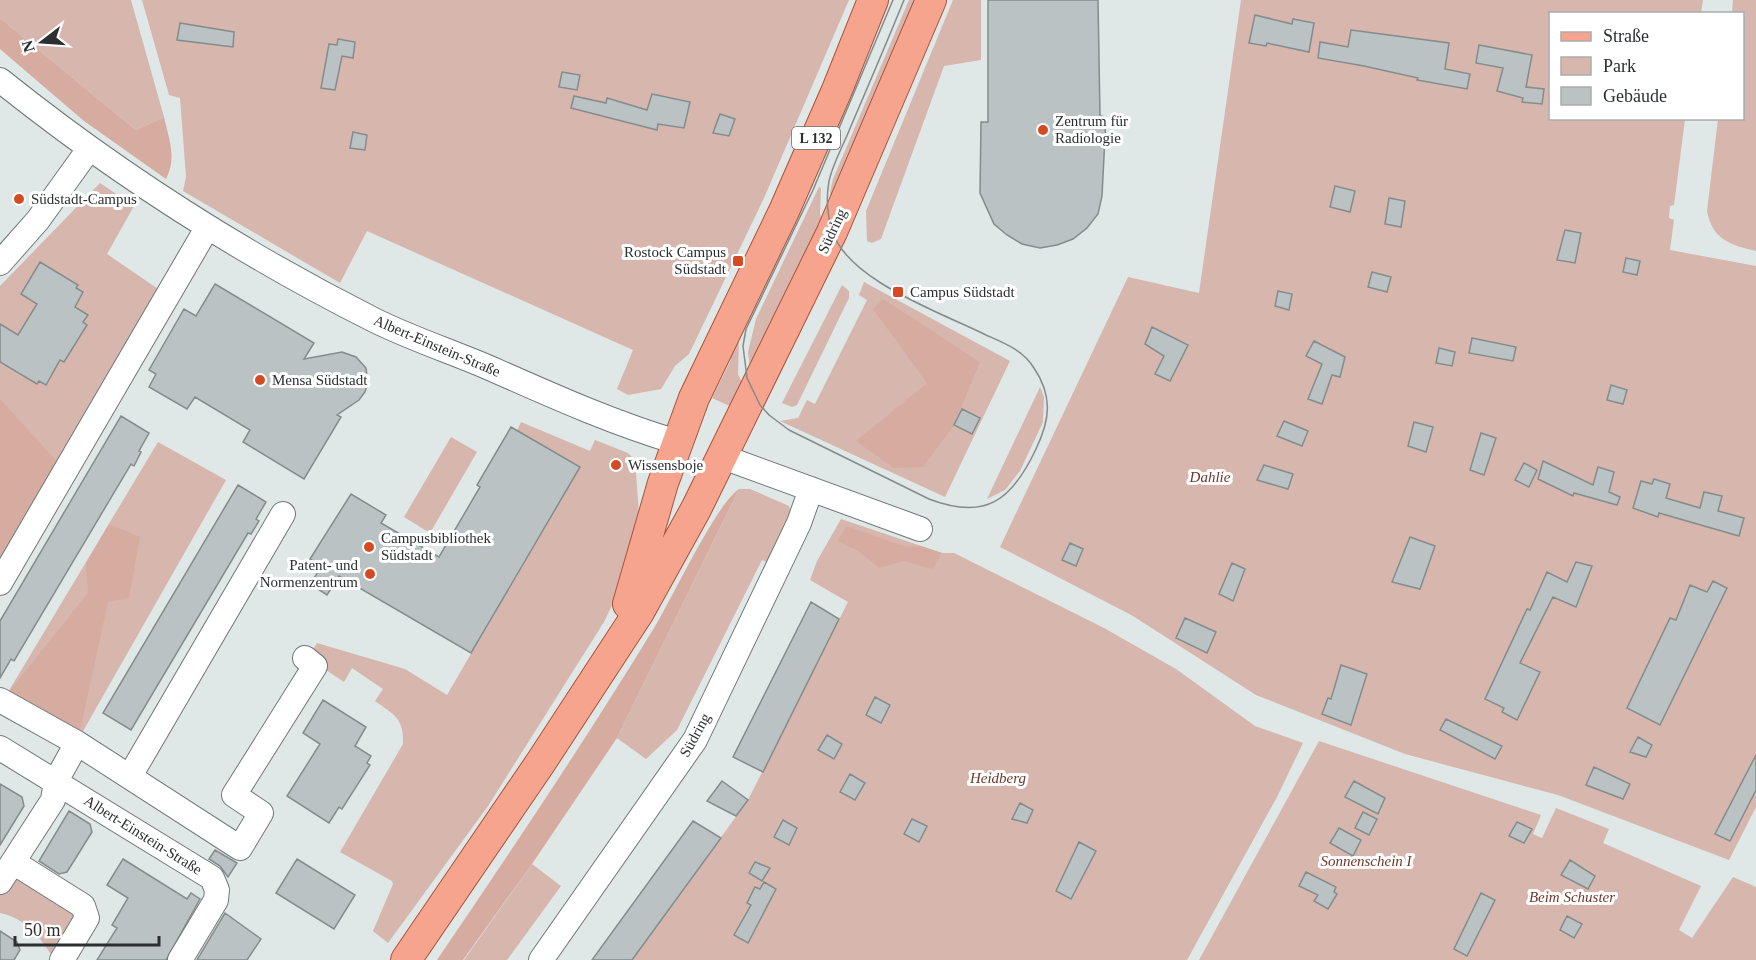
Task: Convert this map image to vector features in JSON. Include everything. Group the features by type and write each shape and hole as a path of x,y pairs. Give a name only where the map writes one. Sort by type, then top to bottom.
{"main road":[{"name":"Südring","path":"612,650 640,568 677,442 700,384 808,156 873,0"},
{"name":"Südring","path":"406,960 541,762 612,650 639,612 723,457 837,222 931,0"},
{"path":"677,442 723,457"}],"street":[{"name":"Albert-Einstein-Straße","path":"0,80 89,149 207,228 375,320 541,391 636,429 677,442"},
{"path":"0,263 38,220 89,149"},
{"path":"0,583 207,228"},
{"path":"723,457 920,529"},
{"name":"Südring","path":"541,960 695,740 799,524 811,489"},
{"path":"130,776 283,514"},
{"path":"0,700 77,743 240,848 261,813 234,795 315,666 304,658"},
{"path":"62,960 87,918 82,906 6,872 53,800 56,782 77,743"},
{"name":"Albert-Einstein-Straße","path":"0,748 212,878 217,890 216,900 180,960"}],"green space":[{"path":"0,0 131,0 164,117 136,130 0,18"},
{"path":"142,0 849,0 764,198 689,354 675,366 661,389 628,395 617,389 633,350 367,231 340,283 183,191 186,177 180,98 169,95"},
{"path":"909,0 920,0 832,208 830,192 833,179"},
{"path":"953,0 981,0 981,60 944,66 881,239 872,243 867,241 866,211"},
{"name":"Dahlie","path":"1241,0 1703,0 1701,12 1549,12 1549,120 1685,120 1674,205 1670,206 1669,218 1674,220 1670,250 1756,266 1756,807 1729,860 1558,795 1405,754 1256,695 1133,616 1000,547 1128,277 1199,293"},
{"path":"1733,0 1756,0 1756,251 1724,239 1713,228 1707,211 1718,120 1744,120 1744,12 1732,12"},
{"path":"100,183 134,206 107,254 164,293 0,569 0,286"},
{"path":"819,187 821,188 820,214 824,226 751,376 748,352 756,319"},
{"path":"864,282 1010,361 945,497 780,421 798,418 807,400 815,404 867,300 859,295"},
{"path":"842,285 849,291 849,298 797,405 792,407 782,403"},
{"path":"739,336 738,374 745,389 734,408 712,398 730,362 734,341"},
{"path":"1040,387 1044,397 1043,422 1020,471 1005,490 987,499"},
{"path":"521,422 590,451 595,440 628,453 635,460 639,514 615,599 604,622 488,806 388,943 373,931 393,884 392,881 340,852 403,744 402,729 397,718 375,701 383,689 352,668 344,682 308,658 317,643 405,669 447,695 579,468 517,431"},
{"path":"451,437 477,452 430,533 404,517"},
{"path":"158,442 226,480 78,740 7,694"},
{"path":"739,489 750,489 789,506 793,520 775,566 762,560 677,730 646,759 617,738"},
{"name":"Heidberg","path":"841,519 942,553 954,553 1104,628 1176,669 1255,726 1303,743 1277,797 1187,960 632,960 748,800 848,602 810,580 817,561"},
{"name":"Sonnenschein I","path":"1319,741 1541,815 1533,834 1542,838 1556,808 1609,829 1603,843 1701,886 1679,930 1692,938 1733,877 1756,887 1756,960 1199,960"},
{"path":"13,862 83,906 55,960 32,930 18,920 0,913 0,882"},
{"path":"532,864 561,886 507,960 464,960"}],"shaded area":[{"path":"0,18 136,130 164,117 172,156 166,179 84,121 0,49"},
{"path":"883,299 980,362 954,425 923,467 894,468 856,441 927,383 873,309"},
{"path":"0,399 61,466 0,569"},
{"path":"739,489 617,738 532,864 463,960 437,960 601,712 654,628 707,532 729,498"},
{"path":"109,524 140,537 129,598 108,602 78,740 7,694 88,593 86,563"},
{"path":"847,526 906,547 921,546 942,553 932,569 904,561 879,568 857,550 837,541"}],"building":[{"name":"Zentrum für Radiologie","path":"988,0 1098,0 1100,116 1106,117 1102,196 1098,214 1087,228 1073,239 1057,245 1040,248 1022,244 1007,235 994,224 980,193 981,122 988,122"},
{"path":"1255,15 1292,24 1293,19 1314,23 1309,52 1267,43 1266,46 1249,43"},
{"path":"180,23 234,32 233,47 177,40"},
{"path":"1351,30 1449,43 1445,69 1470,74 1467,89 1318,58 1320,42 1348,47"},
{"path":"338,39 355,42 353,58 342,56 335,90 321,88 329,44 337,45"},
{"path":"1479,45 1532,55 1526,87 1544,89 1542,104 1522,102 1523,98 1497,91 1503,68 1476,63"},
{"path":"562,72 580,75 577,90 559,87"},
{"path":"652,94 690,102 684,128 658,124 657,130 571,108 574,96 606,103 607,98 647,110"},
{"path":"720,114 735,119 729,136 713,133"},
{"path":"353,132 367,135 365,150 350,148"},
{"path":"1335,186 1355,191 1350,212 1330,207"},
{"path":"1389,198 1405,201 1401,227 1385,224"},
{"path":"1565,230 1581,233 1575,263 1557,260"},
{"path":"1626,258 1640,261 1637,275 1623,272"},
{"path":"40,262 78,285 76,288 83,292 75,307 88,315 83,322 87,325 64,362 60,360 46,385 39,381 37,384 0,362 0,324 18,335 37,304 21,294"},
{"path":"1372,272 1391,277 1387,292 1368,287"},
{"name":"Mensa Südstadt","path":"215,284 314,343 304,359 342,352 356,357 366,368 368,383 365,392 359,400 337,415 341,417 304,479 243,442 250,430 195,397 187,409 149,387 156,374 149,370 184,309 196,316"},
{"path":"1278,291 1292,294 1289,310 1275,306"},
{"path":"1152,327 1188,345 1170,381 1155,374 1164,356 1145,344"},
{"path":"1472,338 1516,347 1513,361 1469,353"},
{"path":"1314,341 1345,357 1340,377 1332,375 1322,404 1308,399 1322,364 1306,356"},
{"path":"1439,348 1455,352 1452,366 1436,363"},
{"path":"1611,385 1627,390 1623,404 1607,400"},
{"path":"962,409 980,418 972,434 954,425"},
{"path":"121,416 149,433 139,451 141,452 134,466 131,464 14,661 11,659 0,678 0,621"},
{"path":"1284,421 1308,431 1302,446 1277,436"},
{"path":"1414,422 1433,427 1426,452 1408,446"},
{"name":"Campusbibliothek Südstadt","path":"511,427 580,467 471,653 339,576 327,595 310,584 322,566 310,559 351,494 386,515 381,523 439,557 480,487 477,485"},
{"path":"1481,433 1496,438 1484,475 1470,470"},
{"path":"1543,461 1593,485 1598,467 1614,472 1609,492 1620,497 1617,505 1574,493 1573,496 1538,479"},
{"path":"1524,463 1537,470 1529,487 1515,480"},
{"path":"1264,465 1293,474 1288,489 1257,480"},
{"path":"1654,479 1670,484 1666,498 1700,508 1704,492 1722,496 1718,511 1744,518 1739,536 1659,513 1658,517 1633,508 1641,481 1652,484"},
{"path":"238,485 266,502 256,519 259,521 251,534 248,533 131,730 103,713"},
{"path":"1410,537 1435,546 1420,589 1392,582"},
{"path":"1070,543 1083,549 1076,566 1062,560"},
{"path":"1576,562 1592,566 1576,607 1553,597 1520,663 1540,672 1517,720 1502,712 1504,708 1485,699 1547,572 1567,582"},
{"path":"1232,563 1245,569 1233,601 1219,594"},
{"path":"1713,581 1727,588 1660,725 1627,708 1670,618 1676,620 1690,585 1707,592"},
{"path":"811,602 839,619 763,772 733,757"},
{"path":"1185,618 1216,632 1207,653 1176,638"},
{"path":"1341,665 1367,674 1351,725 1322,714 1328,698 1331,699"},
{"path":"875,697 890,705 881,723 866,715"},
{"path":"323,700 366,727 355,746 371,756 367,763 370,765 342,809 339,807 329,823 287,796 320,744 303,733"},
{"path":"1446,719 1502,746 1495,759 1440,730"},
{"path":"827,735 842,744 834,759 818,750"},
{"path":"1638,737 1652,745 1646,757 1630,752"},
{"path":"1756,755 1756,790 1730,841 1715,834"},
{"path":"1594,767 1630,784 1623,799 1586,785"},
{"path":"850,774 865,783 855,800 840,792"},
{"path":"722,781 748,800 736,816 707,801"},
{"path":"1354,781 1385,798 1378,814 1345,797"},
{"path":"0,784 22,797 24,806 0,845"},
{"path":"1020,803 1033,810 1027,823 1012,819"},
{"path":"69,811 90,824 92,832 67,872 59,874 39,861"},
{"path":"1363,812 1377,819 1369,835 1355,828"},
{"path":"912,819 927,826 919,842 904,834"},
{"path":"783,820 797,828 789,845 774,837"},
{"path":"693,821 721,838 632,960 592,960"},
{"path":"1517,822 1532,829 1524,843 1509,836"},
{"path":"1339,828 1361,840 1353,856 1330,843"},
{"path":"1079,842 1096,851 1071,899 1056,891"},
{"path":"215,850 237,863 228,877 220,866 209,859"},
{"path":"123,859 187,899 191,893 200,899 166,960 97,960 117,928 112,925 128,898 107,885"},
{"path":"297,859 355,895 334,929 276,893"},
{"path":"1570,860 1595,876 1588,889 1561,875"},
{"path":"755,862 770,868 762,881 749,873"},
{"path":"1306,872 1336,887 1334,892 1337,894 1328,909 1314,901 1318,895 1299,886"},
{"path":"764,882 776,889 748,943 734,935 751,905 747,903 755,887 760,889"},
{"path":"1481,893 1495,900 1467,956 1454,949"},
{"path":"225,913 261,939 247,960 197,960"},
{"path":"1567,916 1582,924 1574,938 1560,930"},
{"path":"0,931 17,942 20,950 14,960 0,960"}],"tram line":[{"path":"893,0 813,190 746,329 743,346 747,378 760,405 789,430 929,499 966,508 982,506 1007,493 1027,467 1041,438 1047,418 1047,398 1040,378 1030,362 1013,348 922,305 875,279 841,248 832,230 828,212 828,187 833,167 904,0"}],"place":[{"name":"Zentrum für Radiologie","path":"1043,130"},
{"name":"Südstadt-Campus","path":"19,199"},
{"name":"Rostock Campus Südstadt","path":"738,261"},
{"name":"Campus Südstadt","path":"898,292"},
{"name":"Mensa Südstadt","path":"260,380"},
{"name":"Wissensboje","path":"616,465"},
{"name":"Campusbibliothek Südstadt","path":"369,547"},
{"name":"Patent- und Normenzentrum","path":"370,574"}],"park label":[{"name":"Beim Schuster","path":"1572,897"}]}
